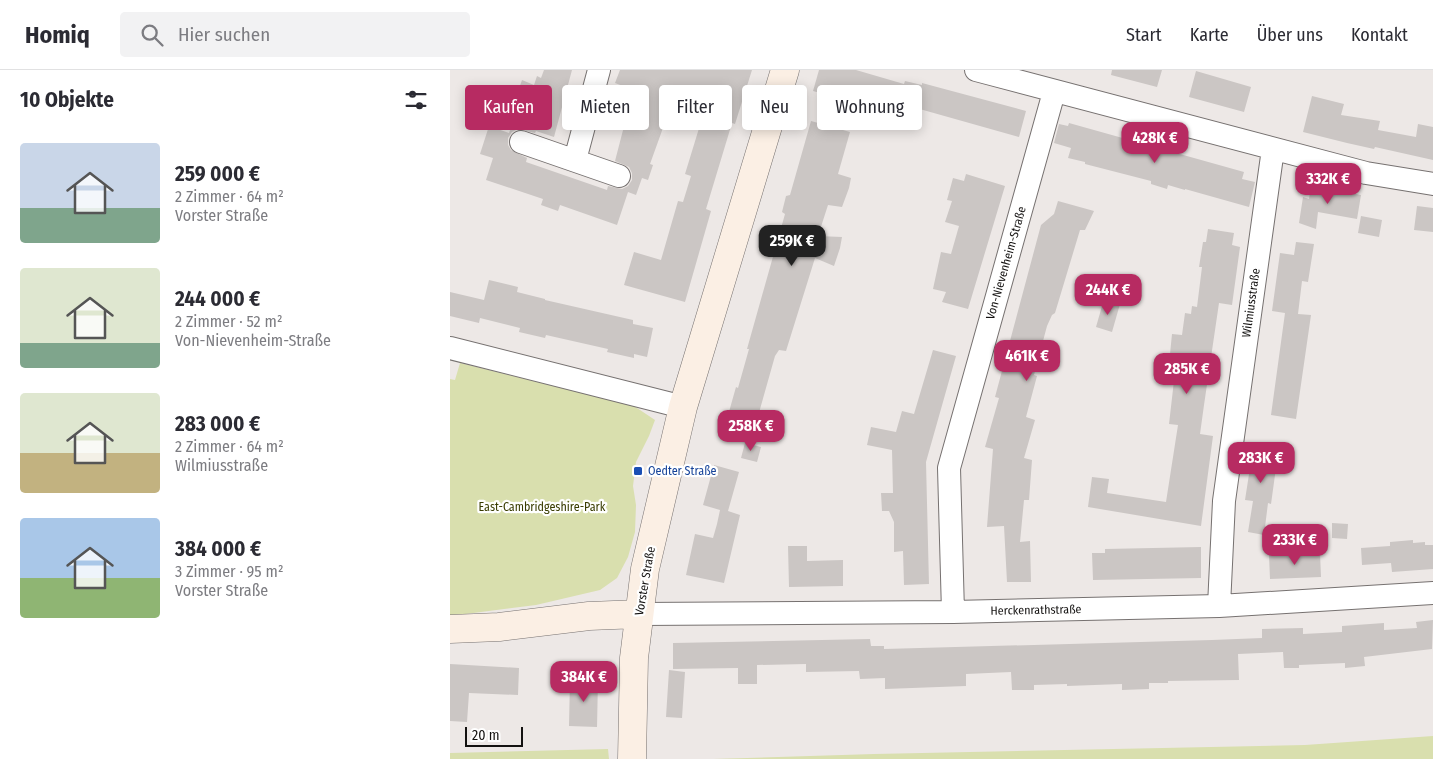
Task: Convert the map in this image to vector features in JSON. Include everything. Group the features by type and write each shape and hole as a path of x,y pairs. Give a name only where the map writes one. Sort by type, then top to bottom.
{"main road":[{"name":"Vorster Straße","path":"632,759 634,658 645,569 684,407 785,70"},
{"path":"450,629 498,627 589,616 639,614"}],"street":[{"path":"574,160 599,70"},
{"path":"976,70 1366,173 1433,184"},
{"name":"Von-Nievenheim-Straße","path":"953,612 949,468 1054,92"},
{"path":"521,142 619,176"},
{"name":"Wilmiusstraße","path":"1219,606 1224,501 1273,149"},
{"path":"450,348 684,407"},
{"name":"Herckenrathstraße","path":"639,614 953,612 1219,606 1433,593"}],"green space":[{"name":"East-Cambridgeshire-Park","path":"460,363 634,406 655,420 636,462 633,486 636,505 635,532 628,557 617,578 600,590 536,605 450,616 450,379 455,380"},
{"path":"1433,736 1433,759 713,759 1305,745"},
{"path":"608,749 609,759 450,759 450,753"}],"building":[{"path":"544,70 572,70 568,85 562,85 562,107 554,137 536,131 535,133 522,130 552,130 552,85 534,85 537,76 541,78"},
{"path":"620,70 752,70 747,85 742,85 742,102 735,124 732,123 732,85 659,85 659,130 662,130 650,164 653,165 648,180 642,178 636,195 628,192 617,225 560,205 558,211 541,205 543,199 486,180 493,158 480,154 488,130 500,130 509,133 510,130 516,130 508,138 508,145 511,150 527,158 526,162 607,190 608,186 622,189 628,186 632,180 632,173 629,167 615,161 623,130 649,130 649,85 620,85 615,83"},
{"path":"819,70 856,70 904,84 905,81 922,85 817,85 817,92 813,91"},
{"path":"1112,70 1162,70 1157,87 1111,75"},
{"path":"1196,71 1251,87 1244,112 1189,97"},
{"path":"522,80 534,85 520,85"},
{"path":"922,83 1026,111 1019,137 922,110"},
{"path":"1312,96 1344,104 1341,115 1380,121 1378,130 1416,137 1418,124 1433,127 1433,160 1375,147 1374,149 1303,132"},
{"path":"811,121 817,123 817,130 843,130 850,132 838,174 851,178 849,188 842,207 828,205 818,236 842,237 840,248 834,266 815,258 786,351 779,350 775,356 751,441 723,433 736,387 738,388 785,214 782,212 786,196 790,195"},
{"path":"1069,123 1244,172 1242,179 1255,182 1249,207 1168,185 1167,189 1151,184 1151,181 1068,158 1071,148 1054,143 1059,124 1068,126"},
{"path":"698,130 730,130 706,209 711,211 685,302 624,285 634,252 661,260 678,201 683,202 691,176 685,174"},
{"path":"966,174 1005,186 968,309 942,302 946,292 933,289 941,252 951,254 959,226 945,222 952,201 947,200 953,178 964,181"},
{"path":"1311,186 1361,195 1357,219 1318,212 1316,229 1299,223 1303,197 1309,199"},
{"path":"1058,201 1094,211 1085,230 1080,230 1055,313 1052,315 1047,326 1034,375 1037,376 1026,417 1035,420 1024,458 1032,460 1029,500 1024,500 1020,542 1030,541 1031,582 1007,582 1004,526 987,527 993,449 985,447 999,398 995,397 1041,225 1054,214"},
{"path":"1417,206 1433,208 1433,232 1414,230"},
{"path":"1361,216 1382,220 1379,237 1358,233"},
{"path":"1208,229 1234,233 1232,245 1240,247 1232,305 1219,303 1204,405 1200,434 1213,436 1201,526 1088,507 1092,477 1109,479 1107,493 1166,502 1178,425 1169,424 1175,372 1162,371 1164,353 1170,354 1172,334 1182,335 1185,313 1191,314 1192,306 1197,307 1202,267 1199,267 1203,242 1206,242"},
{"path":"1296,242 1314,244 1308,282 1302,281 1298,314 1311,315 1296,419 1271,415 1285,313 1272,311 1280,253 1294,255"},
{"path":"489,280 518,287 517,292 633,320 633,324 653,328 647,357 634,354 634,358 607,352 608,349 546,335 545,338 519,332 520,328 480,318 479,323 450,316 450,292 484,300"},
{"path":"1104,299 1120,304 1112,332 1096,327"},
{"path":"933,350 956,356 926,462 929,584 904,585 903,551 894,552 894,522 889,511 882,511 881,493 893,493 892,450 867,445 871,427 896,432 902,411 914,414"},
{"path":"1254,442 1279,446 1271,504 1268,503 1264,535 1248,532 1253,501 1245,500"},
{"path":"745,443 761,447 757,462 741,458"},
{"path":"714,465 739,472 728,511 740,515 724,583 686,575 695,534 713,538 717,524 720,510 703,505"},
{"path":"1332,523 1348,524 1347,539 1332,538"},
{"path":"1413,540 1413,543 1425,542 1425,545 1433,545 1433,569 1392,572 1391,563 1362,565 1361,548 1390,546 1390,542"},
{"path":"788,546 807,546 807,561 843,560 843,586 789,587"},
{"path":"1201,547 1201,578 1093,580 1092,553 1105,553 1105,549"},
{"path":"1320,553 1321,577 1270,579 1269,555"},
{"path":"1433,620 1432,649 1364,657 1365,666 1345,668 1345,663 1299,665 1299,668 1284,668 1283,652 1238,654 1239,680 1168,681 1168,683 1149,683 1149,689 1122,690 1122,684 1067,686 1067,684 1034,685 1034,690 1012,690 1011,672 966,674 966,686 885,689 885,678 860,679 859,671 806,672 806,664 757,665 757,684 738,684 738,668 673,669 673,643 870,639 871,646 884,646 884,649 1212,640 1262,638 1262,629 1303,628 1303,634 1342,632 1342,626 1384,623 1384,630 1417,628 1416,622"},
{"path":"450,664 519,668 518,695 469,693 467,722 450,721"},
{"path":"669,670 685,672 682,718 666,717"},
{"path":"570,679 598,680 597,727 569,726"}],"place":[{"name":"Oedter Straße","path":"638,471"}]}
